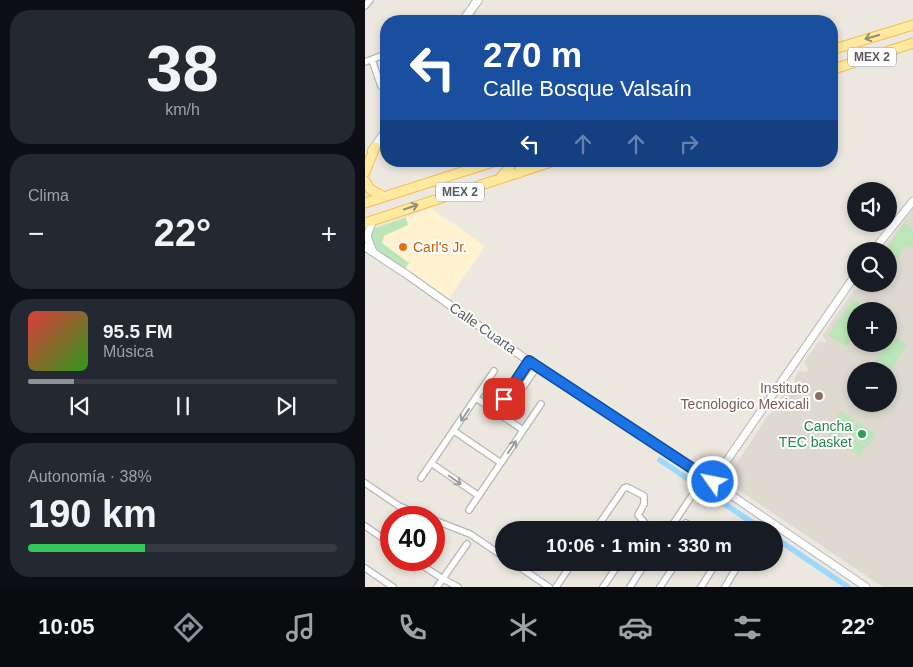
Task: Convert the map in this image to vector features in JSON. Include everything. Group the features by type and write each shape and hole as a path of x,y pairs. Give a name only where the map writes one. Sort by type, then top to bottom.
{"main road":[{"path":"471,15 478,0"},
{"name":"MEX 2","path":"838,48 913,25"},
{"path":"852,43 858,47 860,52 857,62"},
{"name":"MEX 2","path":"838,68 913,43"},
{"path":"365,161 380,140"},
{"path":"365,172 375,147"},
{"name":"MEX 2","path":"365,203 477,167"},
{"path":"499,179 509,167"},
{"path":"519,173 520,167"},
{"name":"MEX 2","path":"369,222 536,167"},
{"path":"365,181 370,188 384,197"}],"street":[{"path":"365,6 370,0"},
{"path":"365,62 380,57"},
{"path":"372,60 380,83"},
{"path":"880,242 912,202"},
{"path":"369,222 367,236 374,253"},
{"name":"Calle Cuarta","path":"365,247 537,367 713,482 866,587"},
{"path":"713,482 847,287"},
{"path":"496,411 529,361"},
{"path":"503,416 537,367"},
{"path":"421,478 494,371"},
{"path":"476,398 523,430"},
{"path":"469,510 541,404"},
{"path":"454,431 501,463"},
{"path":"431,463 479,496"},
{"path":"365,483 399,506"},
{"path":"601,521 624,488 627,487 644,496 644,504 638,515 643,521"},
{"path":"675,521 691,497"},
{"path":"445,524 470,534 495,551"},
{"path":"365,526 380,536"},
{"path":"437,587 467,544"},
{"path":"365,568 393,587"},
{"path":"431,571 458,587"},
{"path":"526,571 549,587"},
{"path":"556,587 567,571"},
{"path":"603,587 614,571"},
{"path":"630,587 640,571"},
{"path":"660,587 671,571"},
{"path":"701,587 711,571"},
{"path":"725,587 735,571"}],"shaded area":[{"path":"431,208 485,246 449,299 374,248 373,229"},
{"name":"Instituto Tecnologico Mexicali","path":"913,209 913,587 883,587 737,489 735,466 769,414 779,411 781,408 778,402 786,390 789,388 794,389 797,385 794,381 797,373 800,371 806,372 808,369 804,362 818,343 821,341 826,342 823,335 852,292 897,292 897,242 888,242"}],"green space":[{"path":"406,217 408,225 384,236 382,243 409,263 405,269 374,248 369,236 373,229"},
{"path":"904,223 913,229 913,249 906,245 897,259 897,242 891,242"},
{"path":"847,308 847,347 828,335"},
{"path":"897,339 907,345 896,362 875,362 882,352 897,352"},
{"path":"841,411 855,420 849,428 835,419"},
{"path":"830,422 845,432 839,441 824,431"},
{"name":"Cancha TEC basket","path":"857,422 876,434 868,446 849,433"},
{"name":"Cancha TEC basket","path":"848,435 866,446 860,456 842,444"}],"waterway":[{"path":"660,460 750,521"},
{"path":"783,543 848,587"}],"place":[{"name":"Carl's Jr.","path":"403,247"},
{"name":"Instituto Tecnologico Mexicali","path":"819,396"},
{"name":"Cancha TEC basket","path":"862,434"}],"route":[{"path":"504,399 529,361 593,405 713,482"}]}
